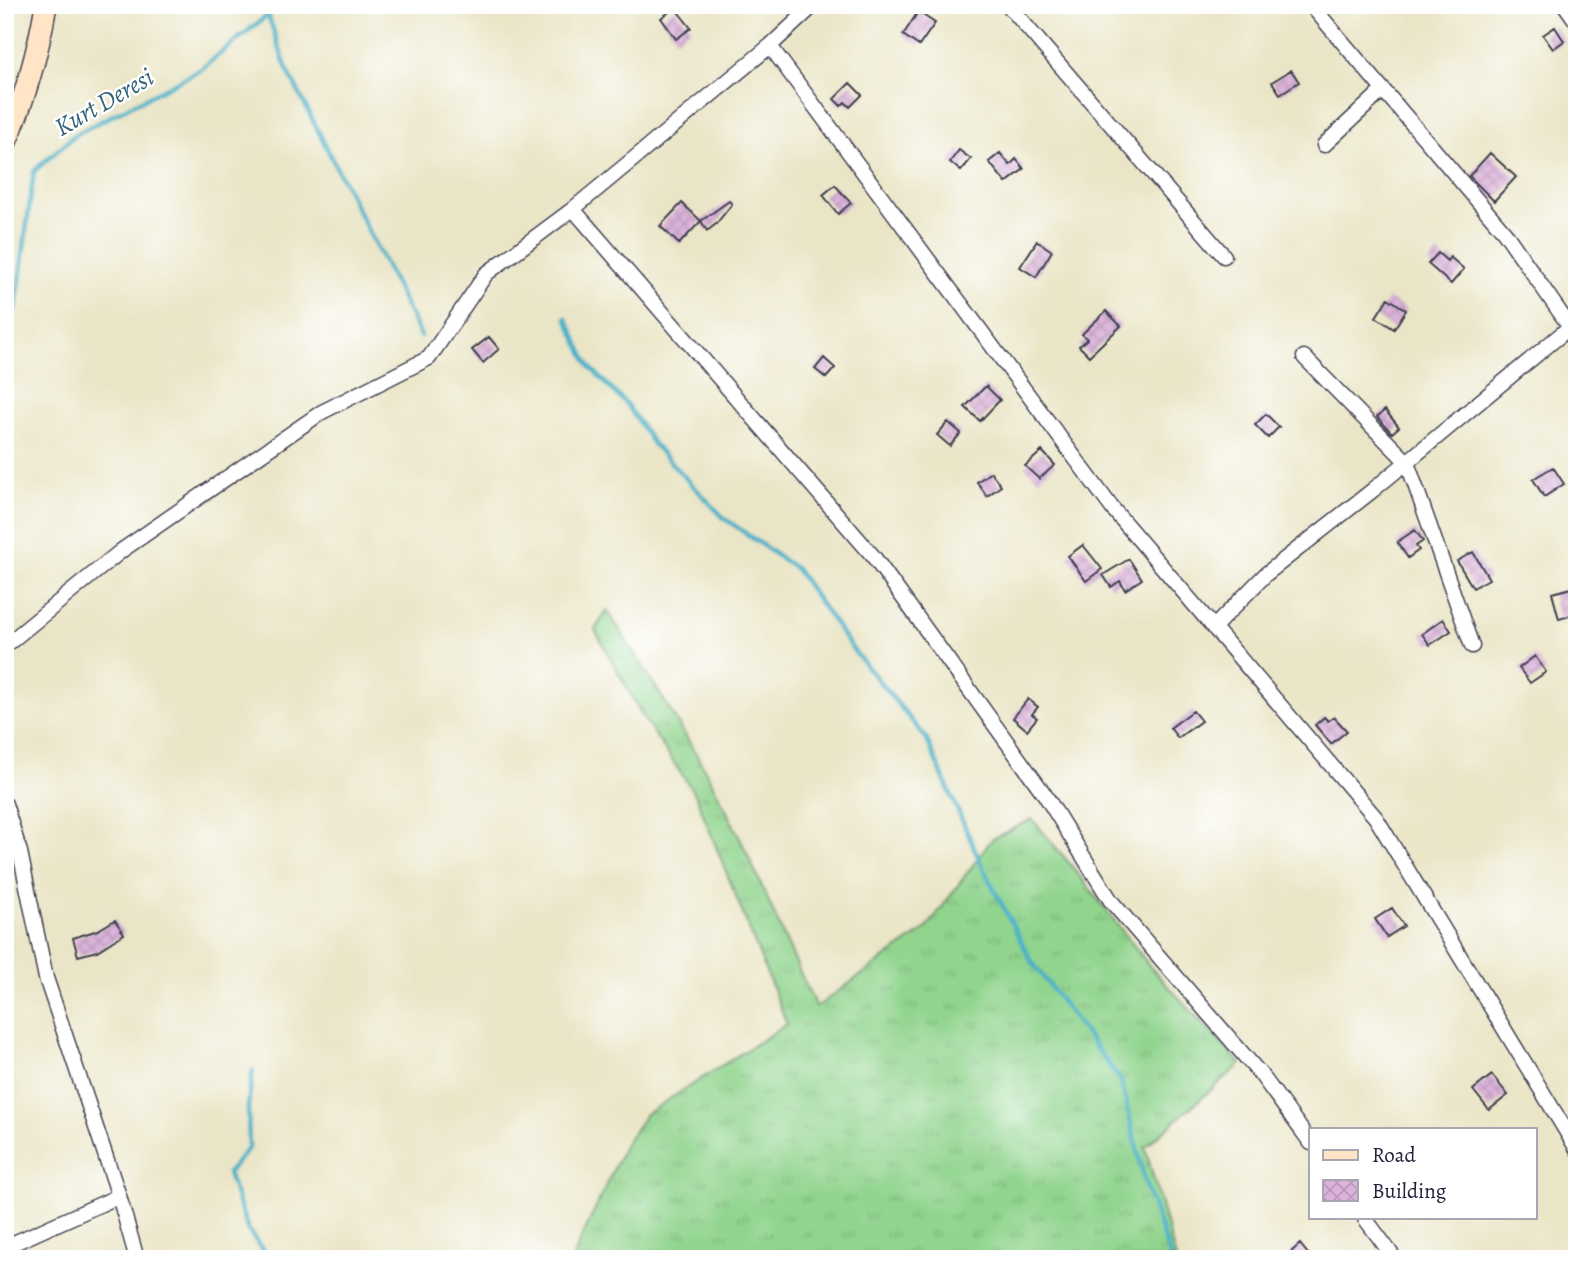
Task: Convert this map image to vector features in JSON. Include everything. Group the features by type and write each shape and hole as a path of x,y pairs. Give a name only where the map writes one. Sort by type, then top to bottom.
{"street":[{"path":"5,144 32,70 47,5"},
{"path":"5,646 121,551 322,412 429,358 486,274 573,209 770,46 814,5"},
{"path":"1008,5 1224,256"},
{"path":"1311,5 1505,233 1570,327 1577,342"},
{"path":"1565,5 1577,22"},
{"path":"770,46 1112,508 1376,818 1577,1149"},
{"path":"1324,145 1383,90"},
{"path":"573,209 873,556 1045,795 1111,901 1262,1076 1309,1140"},
{"path":"1214,627 1266,574 1570,327"},
{"path":"1304,357 1407,462 1472,646"},
{"path":"5,804 20,852 46,978 119,1196 137,1259"},
{"path":"5,1247 119,1196"},
{"path":"1365,1218 1395,1259"}],"green space":[{"path":"607,610 673,715 725,807 816,1007 926,929 992,839 1032,819 1152,969 1241,1064 1145,1147 1176,1259 572,1259 626,1142 646,1114 787,1024 695,794 644,719 595,630"}],"building":[{"path":"675,8 691,28 676,39 661,18"},
{"path":"918,12 935,23 919,46 903,35"},
{"path":"1555,27 1564,41 1553,49 1543,35"},
{"path":"1291,70 1299,82 1280,94 1272,82"},
{"path":"850,83 862,95 850,107 845,102 841,106 834,99"},
{"path":"959,150 971,159 961,171 950,162"},
{"path":"1000,153 1010,165 1016,159 1024,169 1006,183 989,162"},
{"path":"1490,153 1516,177 1494,201 1469,176"},
{"path":"835,185 851,203 838,214 823,195"},
{"path":"729,201 732,204 707,231 701,221"},
{"path":"682,203 701,221 679,244 660,226"},
{"path":"1037,241 1052,251 1036,277 1020,267"},
{"path":"1438,253 1447,261 1450,257 1464,269 1451,284 1428,264"},
{"path":"1388,298 1406,310 1394,329 1376,317"},
{"path":"1106,311 1121,326 1089,356 1079,346 1087,339 1082,334"},
{"path":"489,337 499,349 483,363 472,350"},
{"path":"824,358 835,368 826,378 815,369"},
{"path":"986,386 1000,400 980,421 965,407"},
{"path":"1385,410 1399,427 1392,433 1377,417"},
{"path":"1266,414 1279,427 1268,438 1255,425"},
{"path":"948,422 961,433 950,446 937,435"},
{"path":"1042,451 1055,465 1039,479 1025,466"},
{"path":"1553,467 1564,484 1544,497 1533,479"},
{"path":"991,472 1001,486 987,496 977,482"},
{"path":"1415,530 1423,541 1416,546 1419,550 1408,558 1397,542"},
{"path":"1083,545 1102,569 1086,581 1068,556"},
{"path":"1473,552 1489,579 1473,588 1457,561"},
{"path":"1129,559 1142,579 1125,590 1120,581 1111,587 1103,575"},
{"path":"1572,588 1577,614 1559,619 1552,593"},
{"path":"1443,619 1451,631 1430,645 1422,634"},
{"path":"1535,656 1546,672 1530,683 1519,668"},
{"path":"1028,699 1038,707 1032,714 1037,718 1027,730 1013,718"},
{"path":"1193,711 1201,721 1178,738 1170,728"},
{"path":"1324,717 1328,721 1334,717 1347,731 1331,744 1315,725"},
{"path":"1392,908 1404,926 1387,937 1375,919"},
{"path":"115,920 124,934 97,951 78,956 73,938 98,930"},
{"path":"1492,1075 1508,1095 1489,1110 1473,1090"},
{"path":"1300,1244 1312,1259 1283,1259"}],"waterway":[{"name":"Kurt Deresi","path":"5,312 16,308 34,171 76,134 200,70 280,5"},
{"path":"268,15 286,67 421,336"},
{"path":"566,318 590,367 627,405 654,445 724,518 796,569 854,651 926,738 983,868 1032,962 1121,1081 1144,1179 1171,1259"},
{"path":"253,1070 248,1105 249,1147 228,1173 248,1230 269,1259"}]}
